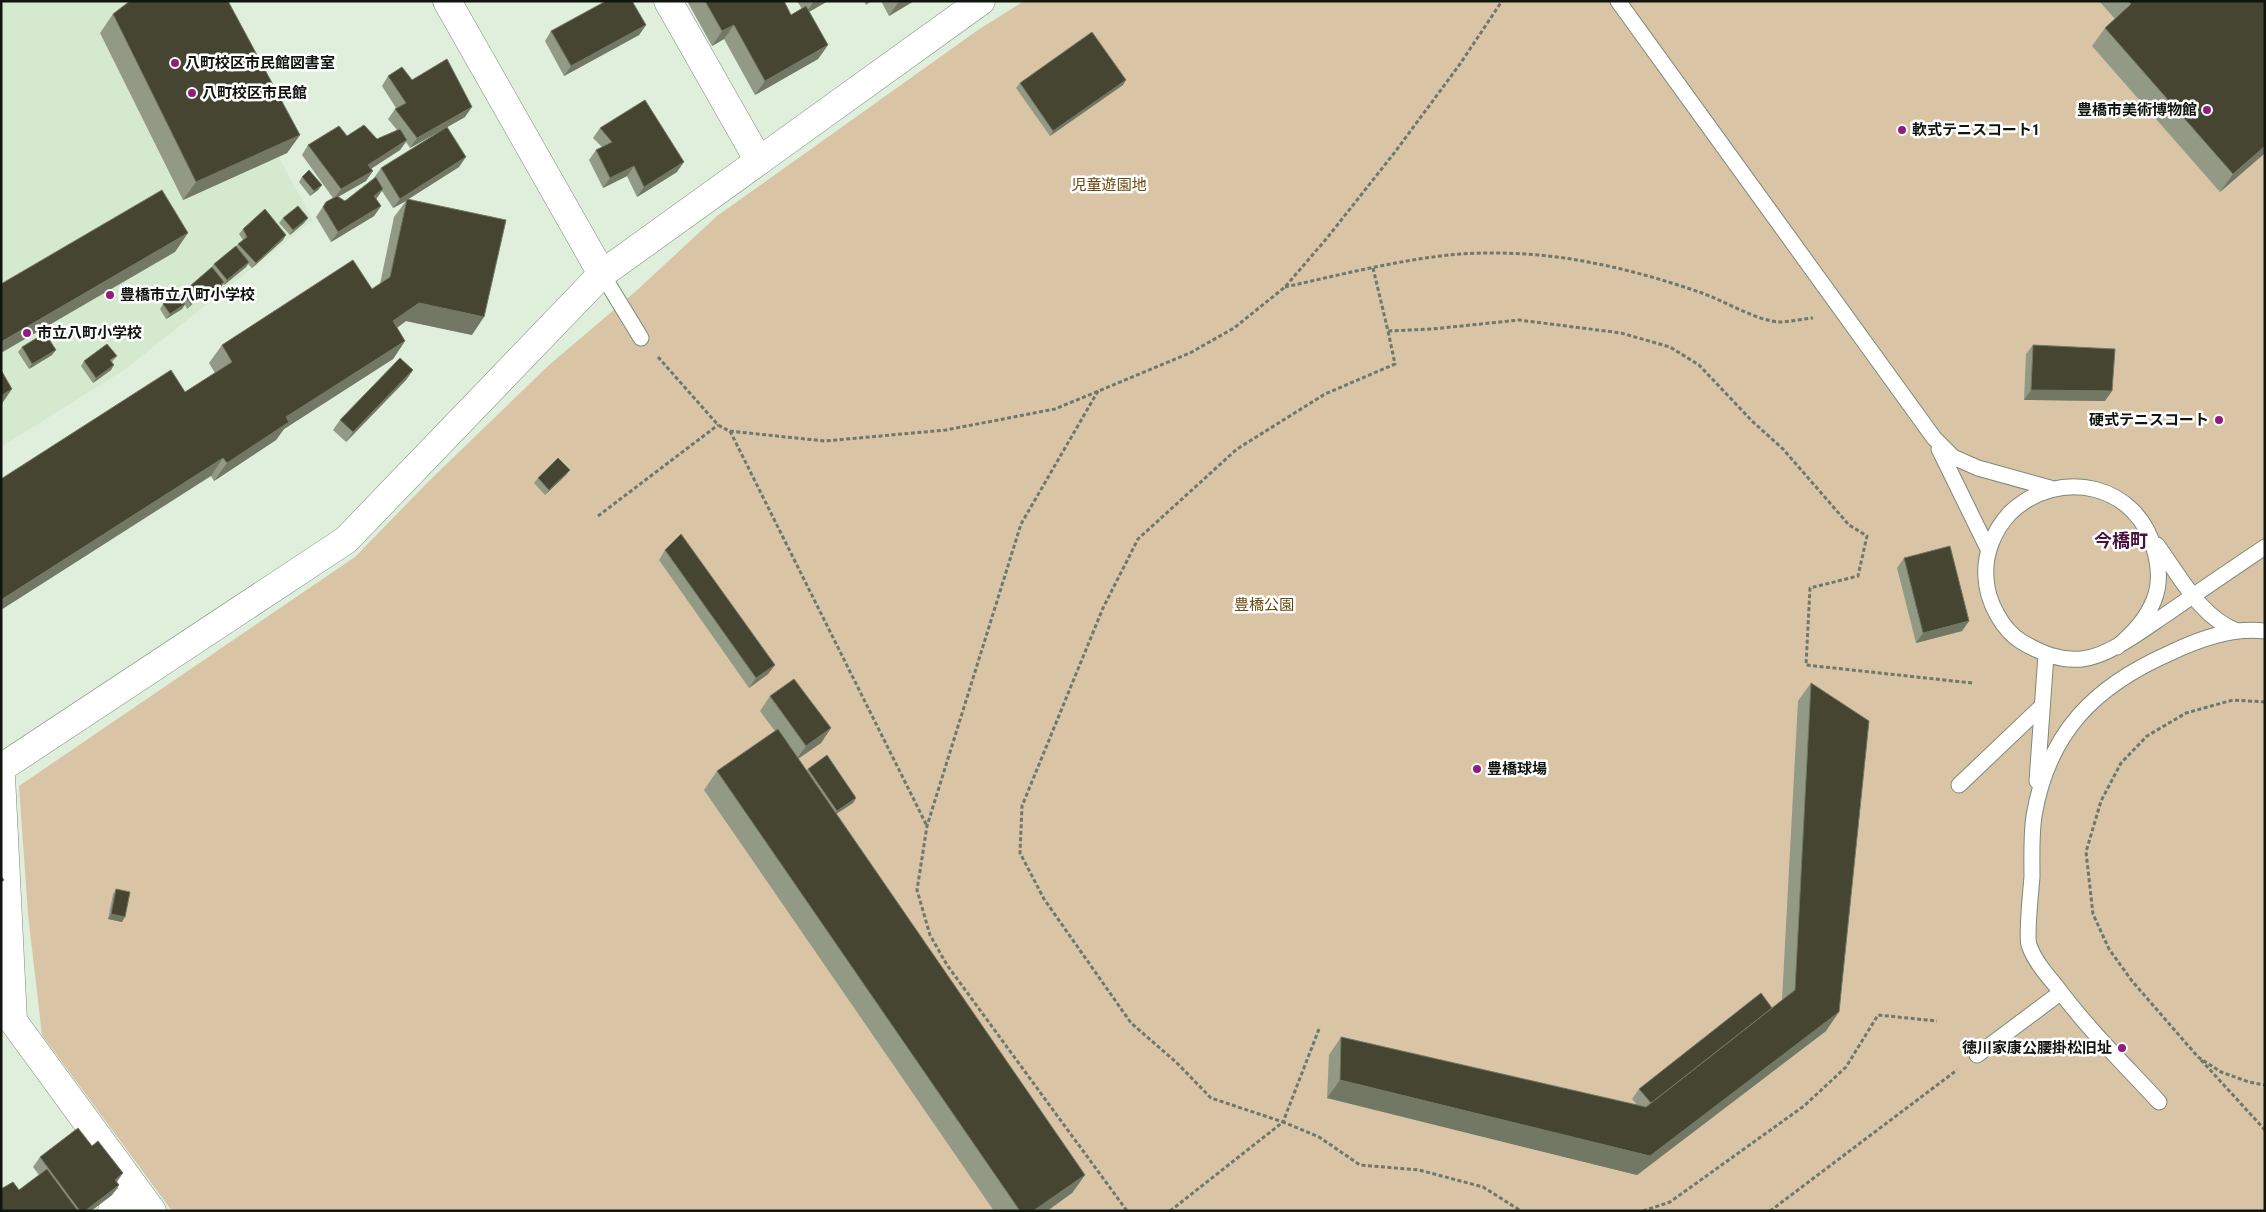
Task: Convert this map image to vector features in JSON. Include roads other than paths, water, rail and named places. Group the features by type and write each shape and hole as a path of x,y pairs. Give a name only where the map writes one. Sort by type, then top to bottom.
{"street":[{"path":"447,1 602,274"},
{"path":"668,1 759,161"},
{"path":"1,768 346,540 602,274 981,1"},
{"path":"1,776 7,1025 144,1201 112,1211"}],"lane":[{"path":"1618,1 1934,438 1953,458 1978,468 2050,488 2081,486 2110,494 2136,512 2152,538 2202,606 2223,626 2237,631"},
{"path":"602,274 641,338"},
{"path":"1934,438 1988,549"},
{"path":"2050,488 2023,501 2002,522 1988,549 1986,579 1993,608 2014,637 2046,656 2083,659 2117,647 2265,547"},
{"path":"2117,647 2140,626 2155,599 2159,568 2152,538"},
{"path":"2034,817 2044,774 2061,739 2084,709 2098,695 2113,683 2144,664 2205,638 2237,631 2265,631"},
{"path":"2046,656 2034,817 2029,944 2044,970 2083,1020 2159,1102"},
{"path":"1959,786 2042,706"},
{"path":"1977,1054 2060,992"}],"place":[{"name":"八町校区市民館図書室","path":"175,63"},
{"name":"八町校区市民館","path":"192,93"},
{"name":"豊橋市美術博物館","path":"2207,110"},
{"name":"軟式テニスコート1","path":"1902,130"},
{"name":"豊橋市立八町小学校","path":"110,295"},
{"name":"市立八町小学校","path":"27,333"},
{"name":"硬式テニスコート","path":"2219,420"},
{"name":"豊橋球場","path":"1477,769"},
{"name":"徳川家康公腰掛松旧址","path":"2122,1048"}],"district":[{"name":"今橋町","path":"2121,540"}],"park label":[{"name":"児童遊園地","path":"1109,185"},
{"name":"豊橋公園","path":"1264,605"}]}
